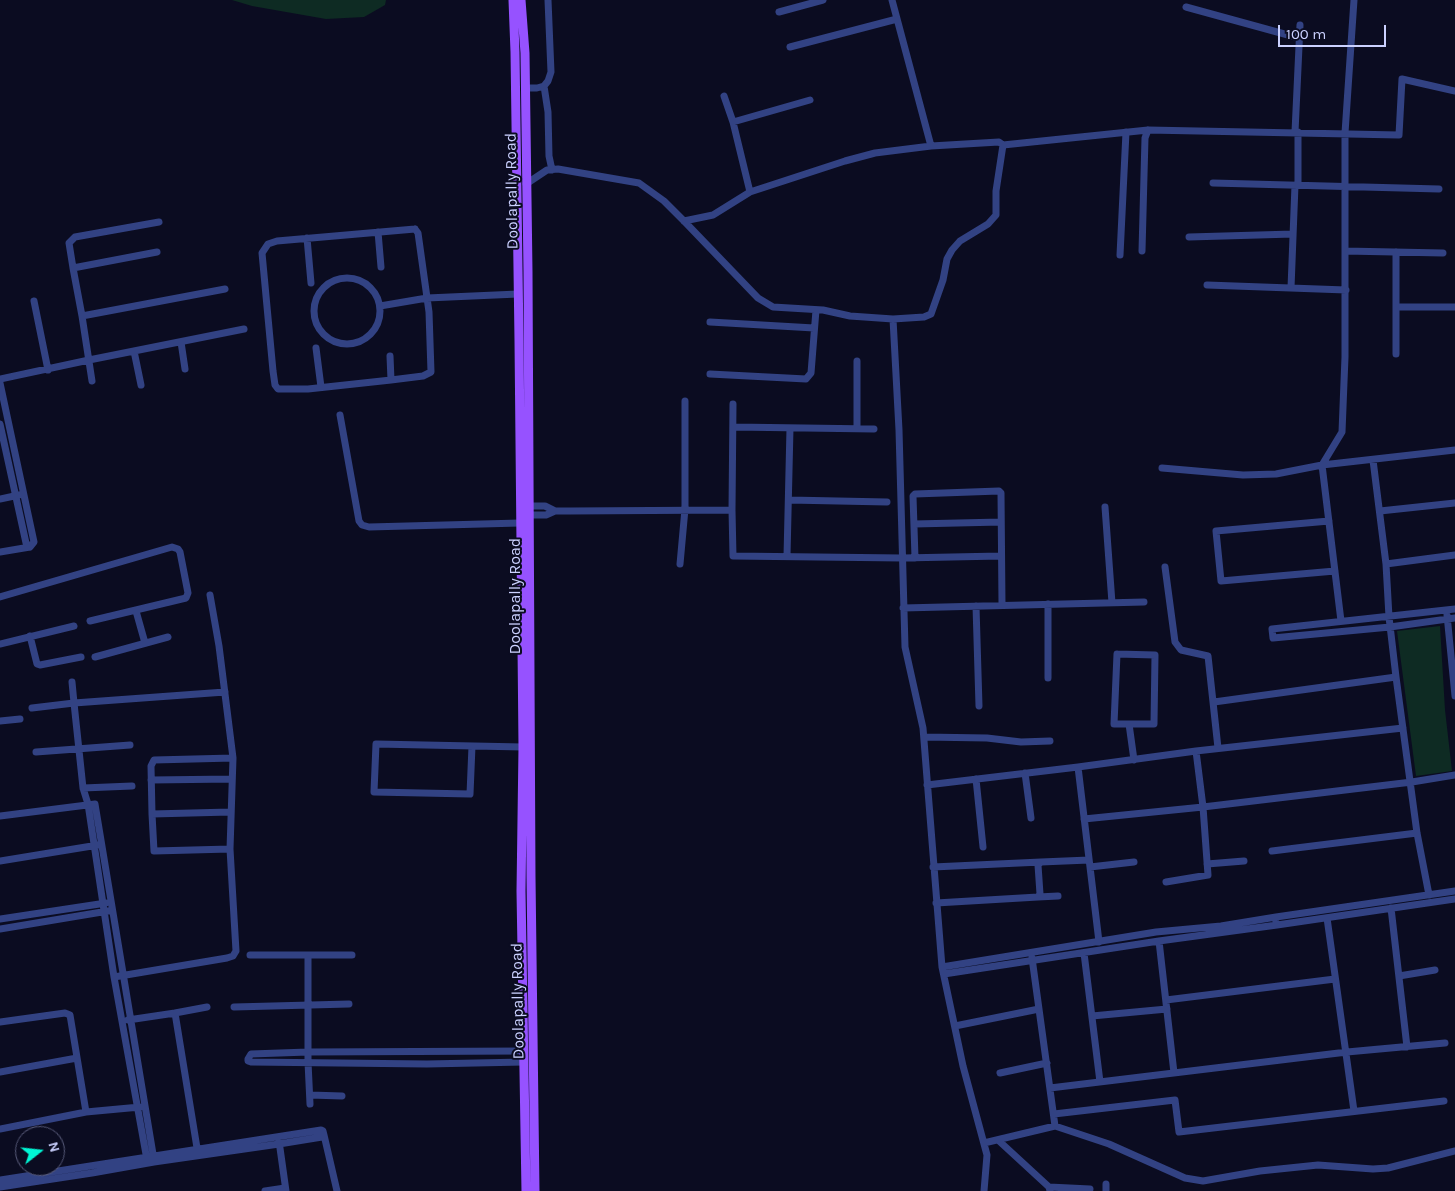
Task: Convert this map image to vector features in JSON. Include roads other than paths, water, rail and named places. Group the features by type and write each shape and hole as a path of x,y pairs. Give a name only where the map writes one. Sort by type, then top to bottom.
{"main road":[{"path":"513,0 520,118 518,294 523,317"},
{"name":"Doolapally Road","path":"522,0 525,88 520,118 526,184 528,272 523,317 520,523 523,747 521,890 526,1191"},
{"name":"Doolapally Road","path":"523,317 529,510 535,1191"},
{"path":"523,979 533,978"}],"street":[{"path":"525,88 544,86 551,72 548,0"},
{"path":"779,12 823,0"},
{"path":"892,0 931,146"},
{"path":"1341,621 1322,465 1342,432 1346,290 1345,133 1354,0"},
{"path":"1186,7 1299,38"},
{"path":"790,47 897,18"},
{"path":"1291,288 1297,185 1296,132 1300,25"},
{"path":"684,221 713,214 750,192 867,155 931,146 999,142 1003,145 1148,130 1399,134 1402,79 1455,91"},
{"path":"544,86 548,112 549,156 552,170"},
{"path":"724,96 733,122 750,192"},
{"path":"733,122 810,100"},
{"path":"1142,251 1145,138 1148,130"},
{"path":"1120,255 1126,132"},
{"path":"526,184 547,170 558,169 639,183 664,201 758,298 773,307 816,310 850,316 893,319 924,318 931,314 943,280 947,259 952,250 960,241 988,224 996,215 996,190 1003,145"},
{"path":"1213,183 1439,189"},
{"path":"92,381 69,247 72,238 159,222"},
{"path":"415,229 418,233 427,298 432,371 423,376 391,380 278,390 275,385 273,372 262,253 268,244 276,241 378,232 415,229"},
{"path":"378,232 381,267"},
{"path":"1188,237 1293,234"},
{"path":"307,238 311,283"},
{"path":"1345,251 1443,253"},
{"path":"73,268 157,252"},
{"path":"1396,252 1396,354"},
{"path":"339,278 350,278 365,284 376,296 380,306 378,322 369,336 350,344 339,343 325,335 316,322 314,311 316,300 321,290 339,278"},
{"path":"1207,285 1346,290"},
{"path":"82,316 225,289"},
{"path":"380,306 427,298 518,294"},
{"path":"34,301 48,370"},
{"path":"1396,307 1455,307"},
{"path":"710,374 806,379 811,373 816,310"},
{"path":"893,319 899,430 905,647 924,737 936,903 943,970 963,1066 987,1155 984,1191"},
{"path":"710,322 814,328"},
{"path":"32,545 24,494 0,381 89,360 244,330"},
{"path":"181,342 185,370"},
{"path":"316,348 321,387"},
{"path":"134,351 140,386"},
{"path":"390,356 391,380"},
{"path":"857,361 857,428"},
{"path":"680,564 684,509 685,401"},
{"path":"733,404 733,556 902,558 1001,556"},
{"path":"340,415 359,521 362,525 369,527 520,523"},
{"path":"0,424 3,457 16,496 26,543 32,545"},
{"path":"734,427 874,429"},
{"path":"788,556 790,428"},
{"path":"1162,468 1243,475 1276,474 1322,465 1455,450"},
{"path":"3,457 15,454"},
{"path":"1373,460 1386,564 1389,617 1396,677 1412,782 1417,833 1429,895"},
{"path":"915,558 913,496 915,494 999,490 1001,493 1002,605"},
{"path":"0,499 24,494"},
{"path":"789,500 887,502"},
{"path":"1380,511 1455,503"},
{"path":"529,510 545,506 555,511 732,510"},
{"path":"1105,507 1112,603"},
{"path":"1329,520 1216,531 1221,581 1335,571"},
{"path":"914,524 1001,522"},
{"path":"0,552 32,545"},
{"path":"0,597 172,547 178,548 188,593 186,598 90,621"},
{"path":"1386,564 1455,555"},
{"path":"1166,567 1175,642 1181,650 1208,656 1218,748"},
{"path":"114,977 227,958 235,955 230,849 233,758 219,646 210,596"},
{"path":"903,608 1144,602"},
{"path":"1048,604 1048,678"},
{"path":"976,606 979,706"},
{"path":"1451,618 1390,627 1273,638 1272,629 1455,608"},
{"path":"1446,610 1451,618 1455,696"},
{"path":"136,611 145,643"},
{"path":"0,644 74,626"},
{"path":"30,636 37,664 81,657"},
{"path":"95,656 168,637"},
{"path":"1117,654 1155,655 1154,724 1129,724 1114,724 1117,654"},
{"path":"1214,702 1396,677"},
{"path":"72,682 83,788 92,804 108,907 124,976 141,1107"},
{"path":"32,708 74,703 225,692"},
{"path":"0,721 20,719"},
{"path":"1129,724 1134,760"},
{"path":"927,785 1218,748 1403,728"},
{"path":"924,737 987,738 1020,742 1050,741"},
{"path":"472,746 470,794 374,792 376,744 523,747"},
{"path":"36,752 130,745"},
{"path":"1166,882 1208,874 1196,751"},
{"path":"230,849 154,851 151,766 154,760 233,758"},
{"path":"1078,767 1099,942"},
{"path":"1025,773 1031,818"},
{"path":"1084,819 1203,808 1455,775"},
{"path":"151,780 232,779"},
{"path":"976,779 983,847"},
{"path":"83,788 132,786"},
{"path":"0,816 92,804"},
{"path":"152,814 230,812"},
{"path":"1272,851 1417,833"},
{"path":"0,861 98,845"},
{"path":"1207,864 1244,860"},
{"path":"934,867 1041,862 1134,862"},
{"path":"1038,897 1040,894 1038,865 1041,862"},
{"path":"943,970 1033,961 1159,941 1276,916 1455,891"},
{"path":"936,903 1058,896"},
{"path":"943,970 1032,952 1156,932 1277,925 1455,899"},
{"path":"0,919 46,912 108,907"},
{"path":"0,928 47,921 108,907"},
{"path":"108,907 114,977 151,1160"},
{"path":"1391,908 1407,1047"},
{"path":"46,912 47,921"},
{"path":"1276,916 1277,925"},
{"path":"1327,918 1354,1111"},
{"path":"1159,941 1174,1073"},
{"path":"1032,952 1055,1126"},
{"path":"1084,953 1100,1082"},
{"path":"250,955 352,955"},
{"path":"308,955 310,1104"},
{"path":"1399,976 1435,970"},
{"path":"1166,1000 1335,979"},
{"path":"234,1007 349,1004"},
{"path":"122,1021 207,1008"},
{"path":"955,1026 1039,1009"},
{"path":"1092,1016 1167,1009"},
{"path":"175,1013 198,1153"},
{"path":"0,1022 68,1014 71,1017 86,1112"},
{"path":"1050,1088 1347,1052 1445,1043"},
{"path":"449,1051 450,1063"},
{"path":"524,1051 308,1052 251,1054 248,1058 248,1061 251,1062 524,1062"},
{"path":"360,1062 361,1052"},
{"path":"0,1072 77,1058"},
{"path":"1000,1073 1047,1064"},
{"path":"310,1095 342,1096"},
{"path":"1054,1114 1176,1100 1179,1132 1444,1101"},
{"path":"0,1129 86,1112 141,1107"},
{"path":"984,1143 1055,1126 1109,1144 1185,1178 1203,1182 1260,1171 1318,1165 1373,1169 1388,1168 1455,1151"},
{"path":"0,1180 279,1141 322,1130 337,1191"},
{"path":"998,1140 1050,1189 1090,1189"},
{"path":"265,1191 286,1189 279,1141"},
{"path":"0,1187 92,1174 151,1160"}]}
